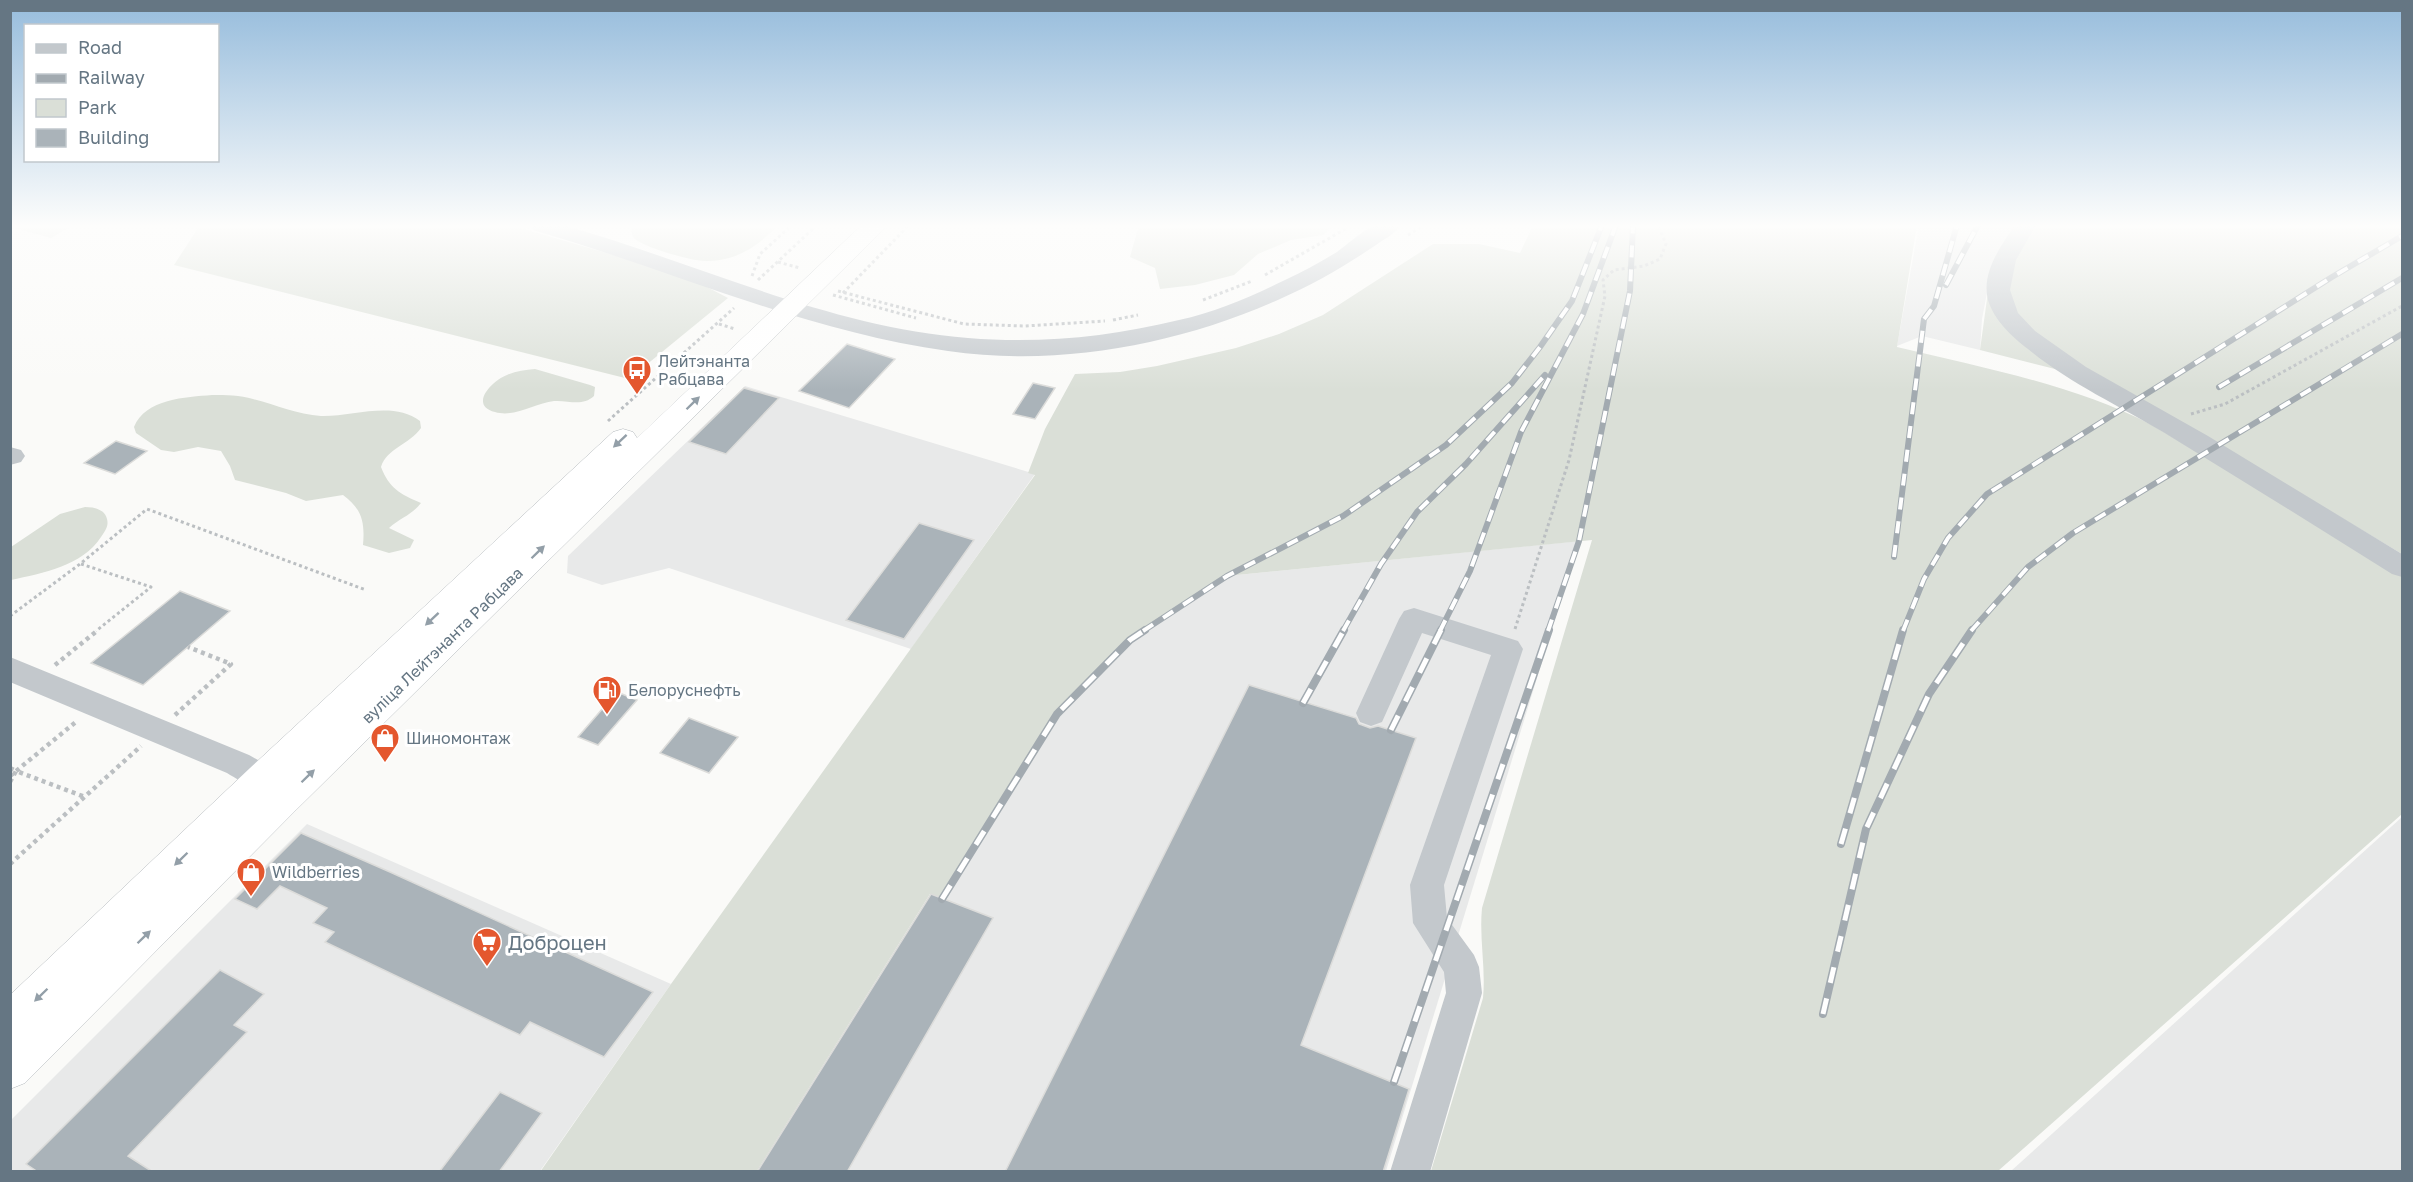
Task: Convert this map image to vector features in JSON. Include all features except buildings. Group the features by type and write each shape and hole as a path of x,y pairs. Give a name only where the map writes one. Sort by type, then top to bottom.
{"highway":[{"name":"вуліца Лейтэнанта Рабцава","path":"10,1068 273,790 784,280"},
{"name":"вуліца Лейтэнанта Рабцава","path":"765,297 791,280"},
{"name":"вуліца Лейтэнанта Рабцава","path":"10,1024 273,790"}],"street":[{"path":"722,280 765,297 897,334 966,346 1045,348 1106,342 1194,325 1239,310 1301,280"},
{"path":"1999,280 2001,302 2012,320 2027,337 2075,372 2168,424 2403,567"},
{"path":"1371,712 1414,619 1508,649 1427,885 1430,923 1461,967 1464,993 1410,1172"},
{"path":"24,675 232,762 273,790"}],"path":[{"path":"755,280 765,297"},
{"path":"607,422 719,324 765,297 777,280"},
{"path":"839,297 855,280"},
{"path":"1199,302 1254,280"},
{"path":"1508,649 1569,460 1605,296 1603,280"},
{"path":"838,291 946,321 982,325 1047,326 1106,321 1146,314"},
{"path":"833,295 922,320"},
{"path":"2168,424 2225,404 2403,306"},
{"path":"952,327 1024,332"},
{"path":"10,616 80,564 147,509 366,590"},
{"path":"24,675 151,587 80,564"},
{"path":"10,776 97,705"},
{"path":"10,768 85,797 10,864"},
{"path":"10,782 16,771"}],"shaded area":[{"path":"1909,280 1989,280 1982,319 1980,350 1922,336 1897,346"},
{"path":"745,386 1035,474 911,649 669,568 602,585 567,573 568,556"},
{"path":"1579,541 1386,1171 773,1172 1057,714 1130,640 1227,576"},
{"path":"2402,817 2402,1171 2011,1171"},
{"path":"307,824 671,984 540,1171 11,1172 11,1120"}],"green space":[{"path":"235,280 694,280 728,298 629,379"},
{"path":"1158,280 1214,280 1195,285 1160,289"},
{"path":"1377,280 1908,280 1897,347 2027,378 2091,398 2122,411 2152,425 2402,575 2402,814 1998,1171 1431,1171 1483,998 1482,908 1592,540 1227,576 1130,640 1057,714 942,899 930,894 757,1171 540,1172 671,984 1035,475 1028,473 1045,429 1075,374 1120,372 1236,348 1279,334 1323,315"},
{"path":"1990,280 2402,280 2402,554 2208,438 2063,371 1980,350"},
{"path":"535,369 595,387 594,396 585,401 547,402 510,413 487,409 483,399 495,382 510,374"},
{"path":"212,395 248,398 312,415 333,416 385,410 409,415 420,421 421,428 416,434 388,455 381,467 396,490 421,503 414,511 389,528 414,540 410,548 389,553 363,545 361,517 354,505 343,495 306,501 286,493 235,480 221,451 198,447 174,452 161,450 136,433 134,427 139,418 147,410 157,405 167,401"},
{"path":"85,507 101,511 107,519 105,531 93,547 73,562 61,567 11,580 11,547 60,514"}],"railway":[{"path":"1143,631 1227,576 1343,516 1446,445 1512,383 1572,301 1580,280"},
{"path":"1440,631 1470,571 1521,432 1583,314 1596,280"},
{"path":"1548,631 1579,541 1630,280"},
{"path":"1894,557 1924,319 1934,306 1941,280"},
{"path":"1946,285 1949,280"},
{"path":"1903,631 1924,579 1948,538 1987,494 2327,280"},
{"path":"2219,387 2398,280"},
{"path":"1971,631 2028,567 2073,533 2402,334"},
{"path":"1343,631 1381,564 1417,512 1466,464 1545,375"},
{"path":"942,899 1057,714 1130,640 1145,630"},
{"path":"1303,703 1344,630"},
{"path":"1391,730 1441,630"},
{"path":"1394,1082 1549,630"},
{"path":"1841,844 1903,630"},
{"path":"1823,1014 1866,829 1929,694 1972,630"}],"place":[{"name":"Лейтэнанта Рабцава","path":"637,396"},
{"name":"Белоруснефть","path":"607,716"},
{"name":"Шиномонтаж","path":"385,764"},
{"name":"Wildberries","path":"251,898"},
{"name":"Доброцен","path":"487,968"}]}
